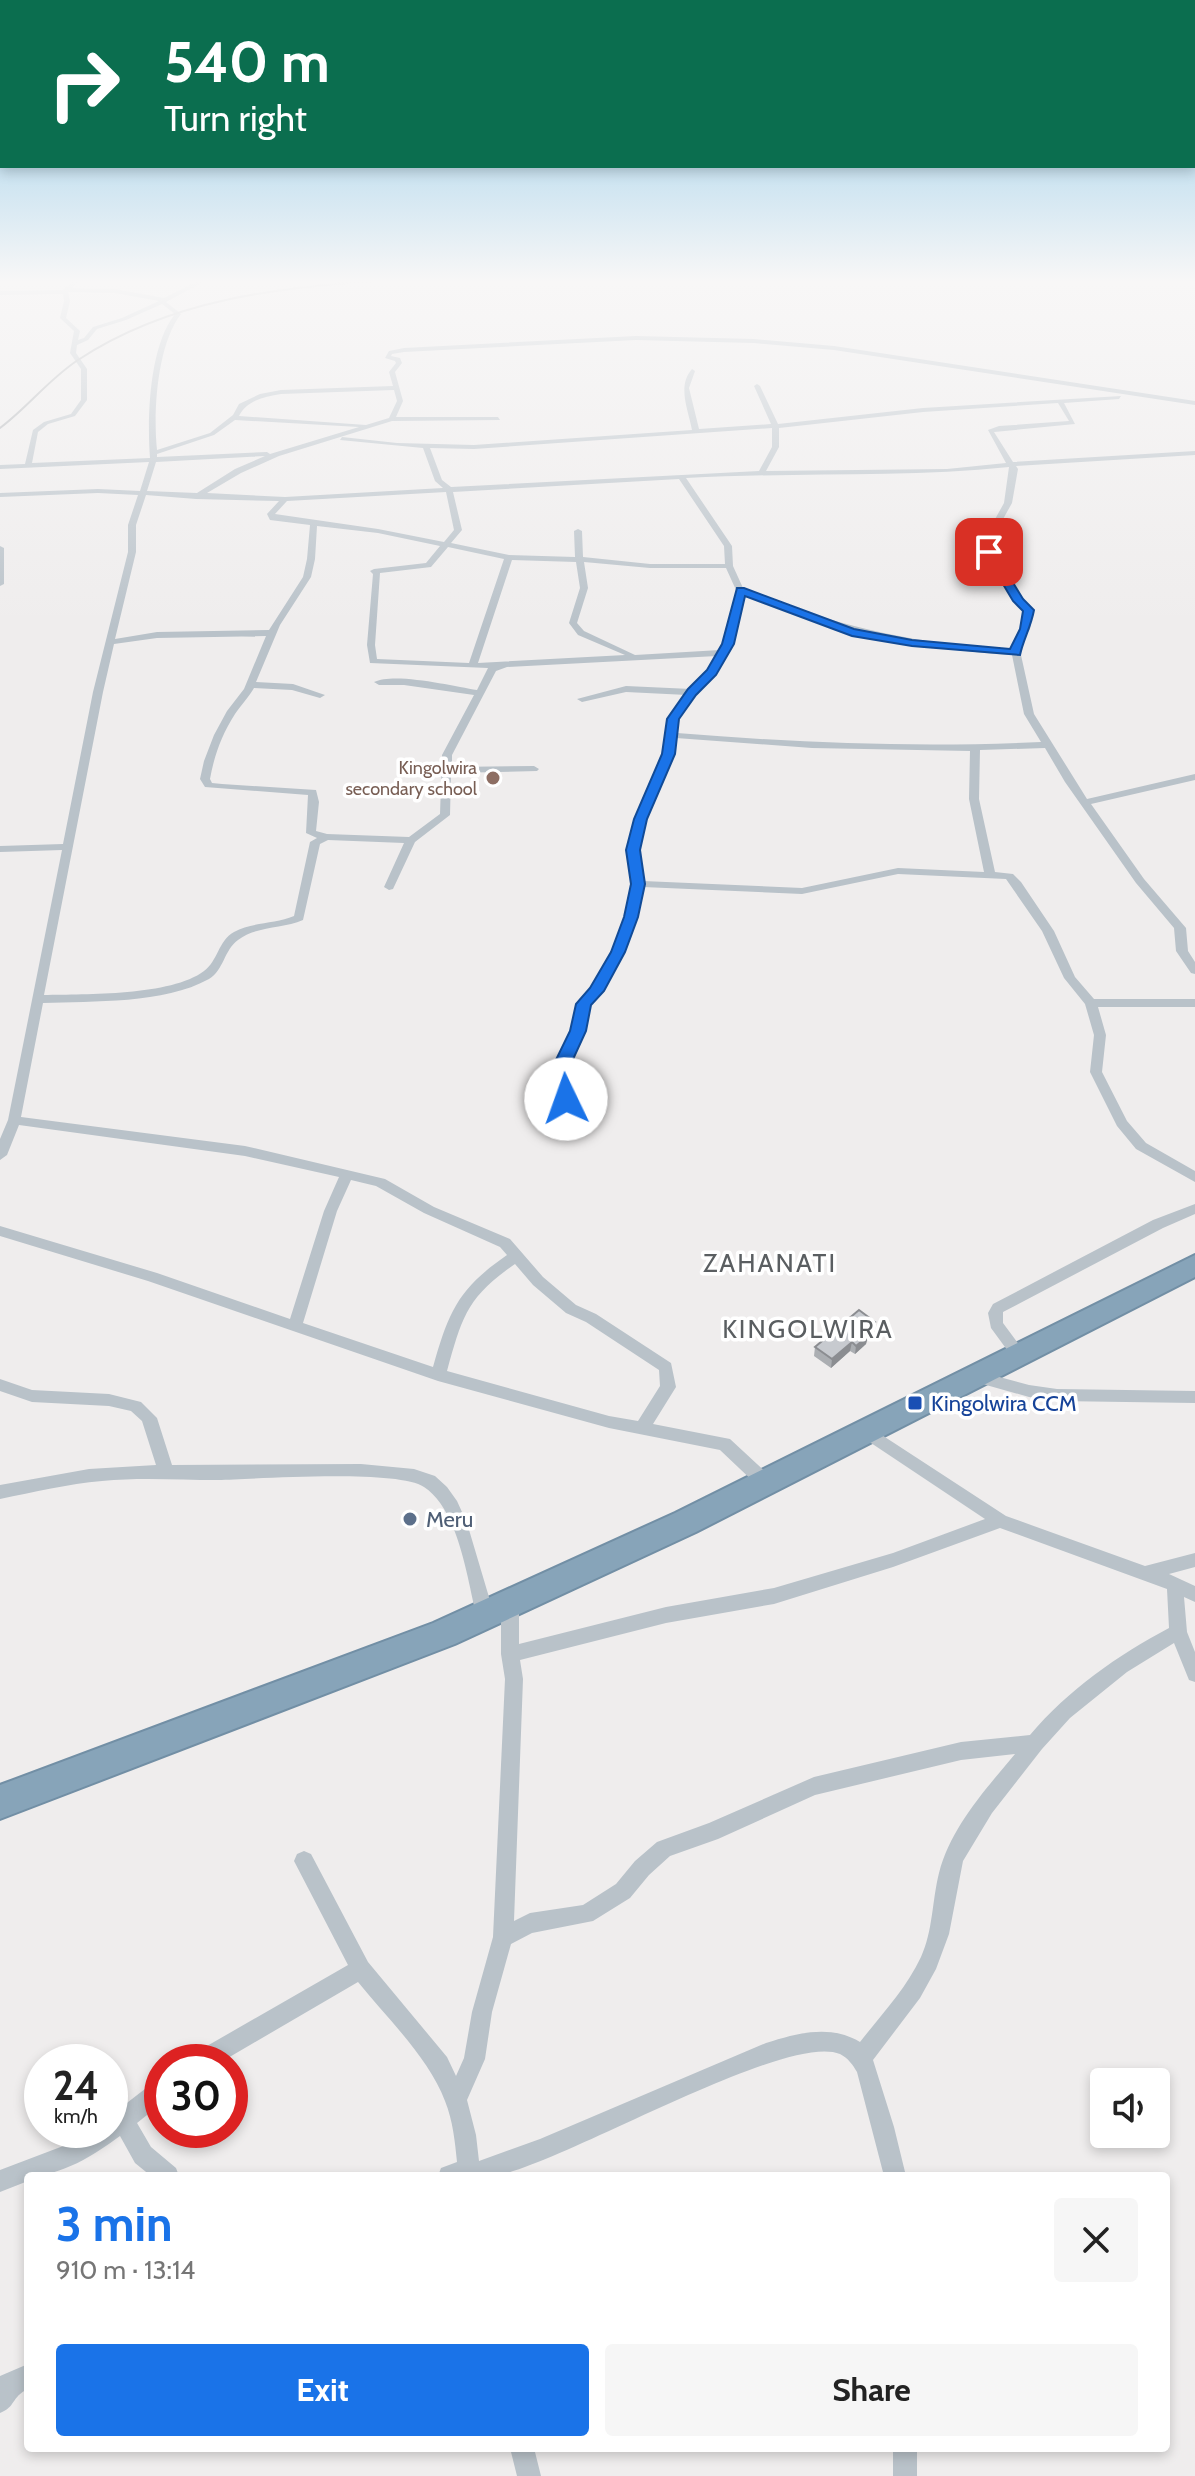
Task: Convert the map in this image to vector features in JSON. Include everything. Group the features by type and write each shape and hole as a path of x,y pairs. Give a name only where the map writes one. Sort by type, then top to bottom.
{"highway":[{"path":"0,1802 444,1634 710,1512 764,1481 868,1432 1195,1265"}],"street":[{"path":"28,465 35,431 46,423 73,415 84,396"},
{"path":"0,1155 14,1120 77,812 98,692 113,642 132,552 132,525 154,456 151,427 155,396"},
{"path":"154,456 204,437 233,418 241,405 265,396"},
{"path":"392,419 400,401 398,396"},
{"path":"687,396 696,431"},
{"path":"759,396 761,402 774,415 777,426 777,446 766,460 762,472"},
{"path":"338,438 426,447 474,447 777,426 880,414 1140,396"},
{"path":"1153,396 1195,403"},
{"path":"1059,400 1073,423 990,431 1014,469 1011,493 993,530 989,552 1018,601 1029,610 1026,629 1015,646 1026,705 1085,802 1140,881 1180,928 1182,951 1195,970"},
{"path":"233,418 376,425"},
{"path":"196,497 238,471 276,454 338,438 392,419 498,419"},
{"path":"426,447 439,481 449,489 458,530 428,565 374,572 377,574 371,656 376,662 473,666 722,653"},
{"path":"0,497 98,491 285,499 762,472 928,472 1012,463 1195,453"},
{"path":"0,467 154,456 276,454"},
{"path":"566,1099 559,1080 560,1068 578,1031 583,1004 596,991 618,952 631,917 638,884 633,850 640,819 669,754 675,713 708,677 732,634 740,590 729,566 728,546 681,476"},
{"path":"285,499 271,514 273,518 314,522 509,557 650,566 729,566"},
{"path":"314,522 313,558 308,575 272,633 251,685 213,745 205,779 209,785 222,787 312,792 311,833 327,837 411,840"},
{"path":"578,531 584,588 572,619 575,626 583,634 635,657"},
{"path":"0,548 0,584"},
{"path":"473,666 509,557"},
{"path":"740,590 852,632 939,646 1016,653"},
{"path":"113,642 157,635 272,633"},
{"path":"389,887 411,840 445,815 447,755 492,669 507,664"},
{"path":"379,682 404,682 480,693"},
{"path":"251,685 293,687 320,695"},
{"path":"582,699 626,689 692,692"},
{"path":"671,735 975,749 1049,745"},
{"path":"975,749 974,799 990,873"},
{"path":"445,770 534,769"},
{"path":"1085,802 1195,777"},
{"path":"38,999 134,993 184,986 211,973 222,949 235,936 299,918 315,842 327,837"},
{"path":"0,849 68,847"},
{"path":"638,884 802,891 898,871 1009,876 1048,931 1070,978 1091,1003 1100,1035 1096,1072 1122,1123 1141,1146 1195,1177"},
{"path":"1091,1003 1195,1003"},
{"path":"14,1120 245,1151 380,1182 429,1210 491,1236 505,1243 514,1257 571,1309 603,1325 666,1367 668,1387 641,1429"},
{"path":"295,1325 333,1199 347,1174"},
{"path":"1018,1354 996,1324 998,1308 1158,1224 1195,1209"},
{"path":"0,1231 152,1277 438,1375 641,1429 695,1436 724,1444 764,1481"},
{"path":"438,1375 457,1308 473,1288 514,1257"},
{"path":"977,1377 1057,1395 1195,1397"},
{"path":"0,1385 32,1396 109,1400 136,1406 149,1418 165,1470"},
{"path":"868,1432 1000,1521 1195,1594"},
{"path":"0,1492 104,1474 165,1470 213,1473 363,1472 428,1481 458,1518 497,1609 514,1679 503,1937 482,2012 474,2059 456,2100"},
{"path":"510,1654 666,1615 774,1596 893,1560 1000,1521"},
{"path":"1146,1574 1195,1560"},
{"path":"1175,1584 1178,1632 1195,1674"},
{"path":"861,2058 911,1993 934,1951 943,1921 946,1880 958,1848 979,1815 1047,1727 1120,1669 1156,1643 1178,1632"},
{"path":"503,1937 530,1923 586,1914 623,1891 642,1868 664,1849 814,1786 947,1754 1035,1743"},
{"path":"304,1861 361,1969 439,2065 456,2100 464,2172"},
{"path":"232,2044 361,1969"},
{"path":"470,2172 542,2149 781,2048 825,2042 846,2046 861,2058 889,2143 894,2172"},
{"path":"128,2118 144,2105"},
{"path":"128,2128 143,2155 163,2172"},
{"path":"0,2181 86,2148"},
{"path":"0,2401 9,2385 24,2378"},
{"path":"523,2452 529,2476"},
{"path":"905,2452 905,2476"}],"building":[{"path":"859,1310 875,1322 863,1332 868,1336 856,1346 852,1342 832,1359 815,1347"}],"railway":[{"path":"0,428 37,396"}],"place":[{"name":"Kingolwira secondary school","path":"493,778"},
{"name":"Kingolwira CCM","path":"915,1403"},
{"name":"Meru","path":"410,1519"}],"district":[{"name":"ZAHANATI","path":"770,1263"},
{"name":"KINGOLWIRA","path":"808,1329"}],"route":[{"path":"566,1099 559,1080 560,1068 578,1031 583,1004 596,991 618,952 631,917 638,884 633,850 640,819 669,754 675,713 712,672 728,644 740,590 773,605 852,632 912,643 1016,653 1015,646 1019,635 1026,629 1029,610 1018,601 989,552"}]}
